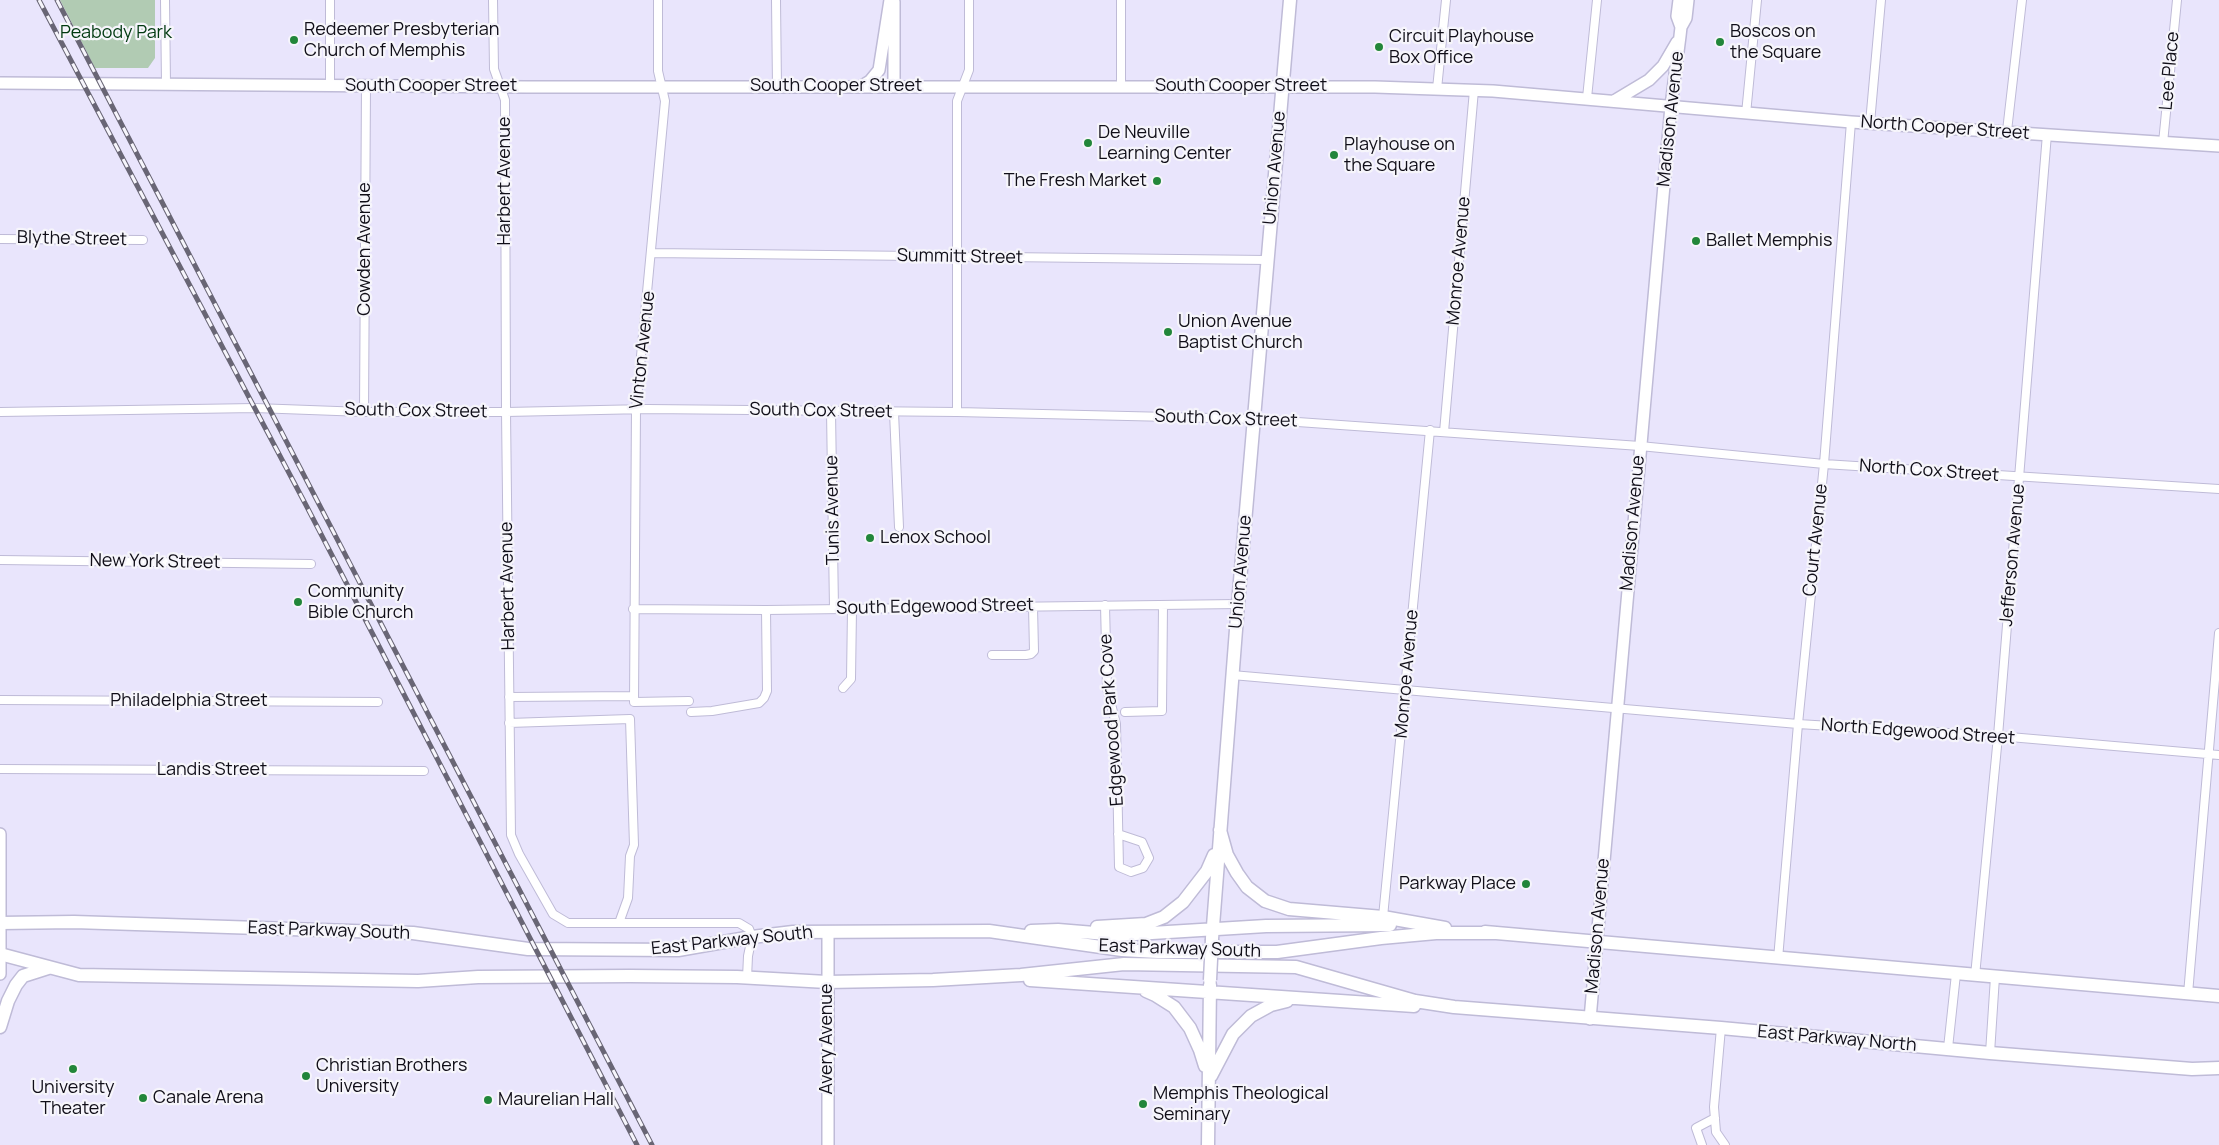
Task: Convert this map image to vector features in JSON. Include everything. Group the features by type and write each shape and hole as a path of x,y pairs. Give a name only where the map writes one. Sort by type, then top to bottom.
{"main road":[{"path":"860,87 879,70 890,0"},
{"path":"894,0 894,86"},
{"name":"Union Avenue","path":"1208,1145 1210,986 1218,846 1290,0"},
{"name":"Madison Avenue","path":"1679,0 1677,16 1680,31"},
{"name":"Madison Avenue","path":"1590,1019 1671,106 1680,31 1686,18 1688,0"},
{"path":"1614,101 1649,80 1663,66 1680,31"},
{"name":"South Cooper Street","path":"0,83 777,87 1282,86 1474,90 1671,106"},
{"name":"North Cooper Street","path":"1671,106 1851,122 2219,146"},
{"path":"1220,830 1227,855 1237,873 1247,888 1265,901 1289,909 1383,917 1442,928"},
{"path":"0,834 0,974"},
{"path":"988,931 1058,930 1146,924 1164,917 1183,902 1207,871 1218,846"},
{"name":"East Parkway South","path":"0,923 74,922 414,933 528,949 678,950 793,932 988,931 1122,950 1158,952 1277,952 1381,938 1436,934 1493,933"},
{"path":"1058,930 1119,935 1212,934 1329,925 1442,928 2219,996"},
{"name":"Avery Avenue","path":"828,933 828,1145"},
{"name":"East Parkway South","path":"0,954 79,975 400,981 487,977 747,978 827,982 989,977 1124,964 1296,967 1314,970 1415,1001 1454,1007"},
{"path":"0,1027 8,1002 22,978 30,972 50,968"},
{"path":"989,977 1134,987 1210,986 1296,998 1454,1007"},
{"path":"1134,987 1155,994 1174,1007 1190,1028 1200,1050 1209,1081"},
{"path":"1209,1081 1234,1034 1252,1016 1271,1005 1296,998"},
{"name":"East Parkway North","path":"1454,1007 1721,1028 1990,1053 2216,1069"}],"street":[{"path":"165,0 166,84"},
{"path":"330,0 330,85"},
{"name":"Harbert Avenue","path":"493,0 494,69 505,100 506,412 512,835 519,854 553,914 568,922 739,923 749,930 752,937"},
{"name":"Vinton Avenue","path":"634,699 633,609 636,409 665,101 658,71 658,0"},
{"path":"776,0 777,87"},
{"path":"957,412 957,101 969,70 969,0"},
{"path":"1121,0 1121,85"},
{"path":"1437,89 1446,0"},
{"path":"1588,98 1597,0"},
{"path":"1746,114 1757,0"},
{"path":"1870,123 1881,0"},
{"path":"2007,131 2022,0"},
{"name":"Lee Place","path":"2163,143 2177,0"},
{"name":"Cowden Avenue","path":"364,412 366,86"},
{"name":"Monroe Avenue","path":"1444,432 1474,90"},
{"name":"Court Avenue","path":"1778,958 1798,724 1824,464 1851,122"},
{"name":"Jefferson Avenue","path":"1976,976 2020,478 2047,134"},
{"name":"Blythe Street","path":"0,239 143,240"},
{"name":"Summitt Street","path":"652,253 1267,260"},
{"name":"South Cox Street","path":"0,412 255,408 364,412 506,412 636,409 957,412 1255,419 1640,446"},
{"name":"Tunis Avenue","path":"831,411 834,609"},
{"path":"894,412 899,527"},
{"name":"Monroe Avenue","path":"1383,917 1430,430"},
{"name":"North Cox Street","path":"1640,446 1824,464 2020,478 2219,489"},
{"name":"New York Street","path":"0,560 311,564"},
{"name":"South Edgewood Street","path":"633,609 766,610 1238,604"},
{"name":"Edgewood Park Cove","path":"1105,605 1107,688 1116,724 1118,834 1119,867 1131,872 1143,868 1148,858 1142,842 1118,834"},
{"path":"1126,712 1162,711 1163,605"},
{"path":"992,655 1026,655 1034,651 1033,606"},
{"path":"843,688 851,679 852,609"},
{"path":"691,712 712,711 759,703 764,698 766,691 766,610"},
{"path":"2188,994 2219,633"},
{"path":"1232,676 1617,708"},
{"path":"509,697 689,701"},
{"name":"Philadelphia Street","path":"0,700 378,702"},
{"name":"North Edgewood Street","path":"1617,708 1798,724 1998,736 2219,755"},
{"path":"509,723 630,719 634,845 630,856 628,898 619,923"},
{"name":"Landis Street","path":"0,769 424,771"},
{"path":"747,978 748,956 752,937"},
{"path":"1948,1048 1956,974"},
{"path":"1990,1053 1995,977"},
{"path":"1721,1028 1714,1108 1716,1132 1725,1145"},
{"path":"1702,1145 1696,1128 1715,1118"}],"green space":[{"name":"Peabody Park","path":"60,0 155,0 155,58 148,68 95,68"}],"railway":[{"path":"39,0 307,507 637,1145"},
{"path":"57,0 652,1145"}],"place":[{"name":"Redeemer Presbyterian Church of Memphis","path":"294,40"},
{"name":"Boscos on the Square","path":"1720,42"},
{"name":"Circuit Playhouse Box Office","path":"1379,47"},
{"name":"De Neuville Learning Center","path":"1088,143"},
{"name":"Playhouse on the Square","path":"1334,155"},
{"name":"The Fresh Market","path":"1157,181"},
{"name":"Ballet Memphis","path":"1696,241"},
{"name":"Union Avenue Baptist Church","path":"1168,332"},
{"name":"Lenox School","path":"870,538"},
{"name":"Community Bible Church","path":"298,602"},
{"name":"Parkway Place","path":"1526,884"},
{"name":"University Theater","path":"73,1069"},
{"name":"Christian Brothers University","path":"306,1076"},
{"name":"Canale Arena","path":"143,1098"},
{"name":"Maurelian Hall","path":"488,1100"},
{"name":"Memphis Theological Seminary","path":"1143,1104"}]}
